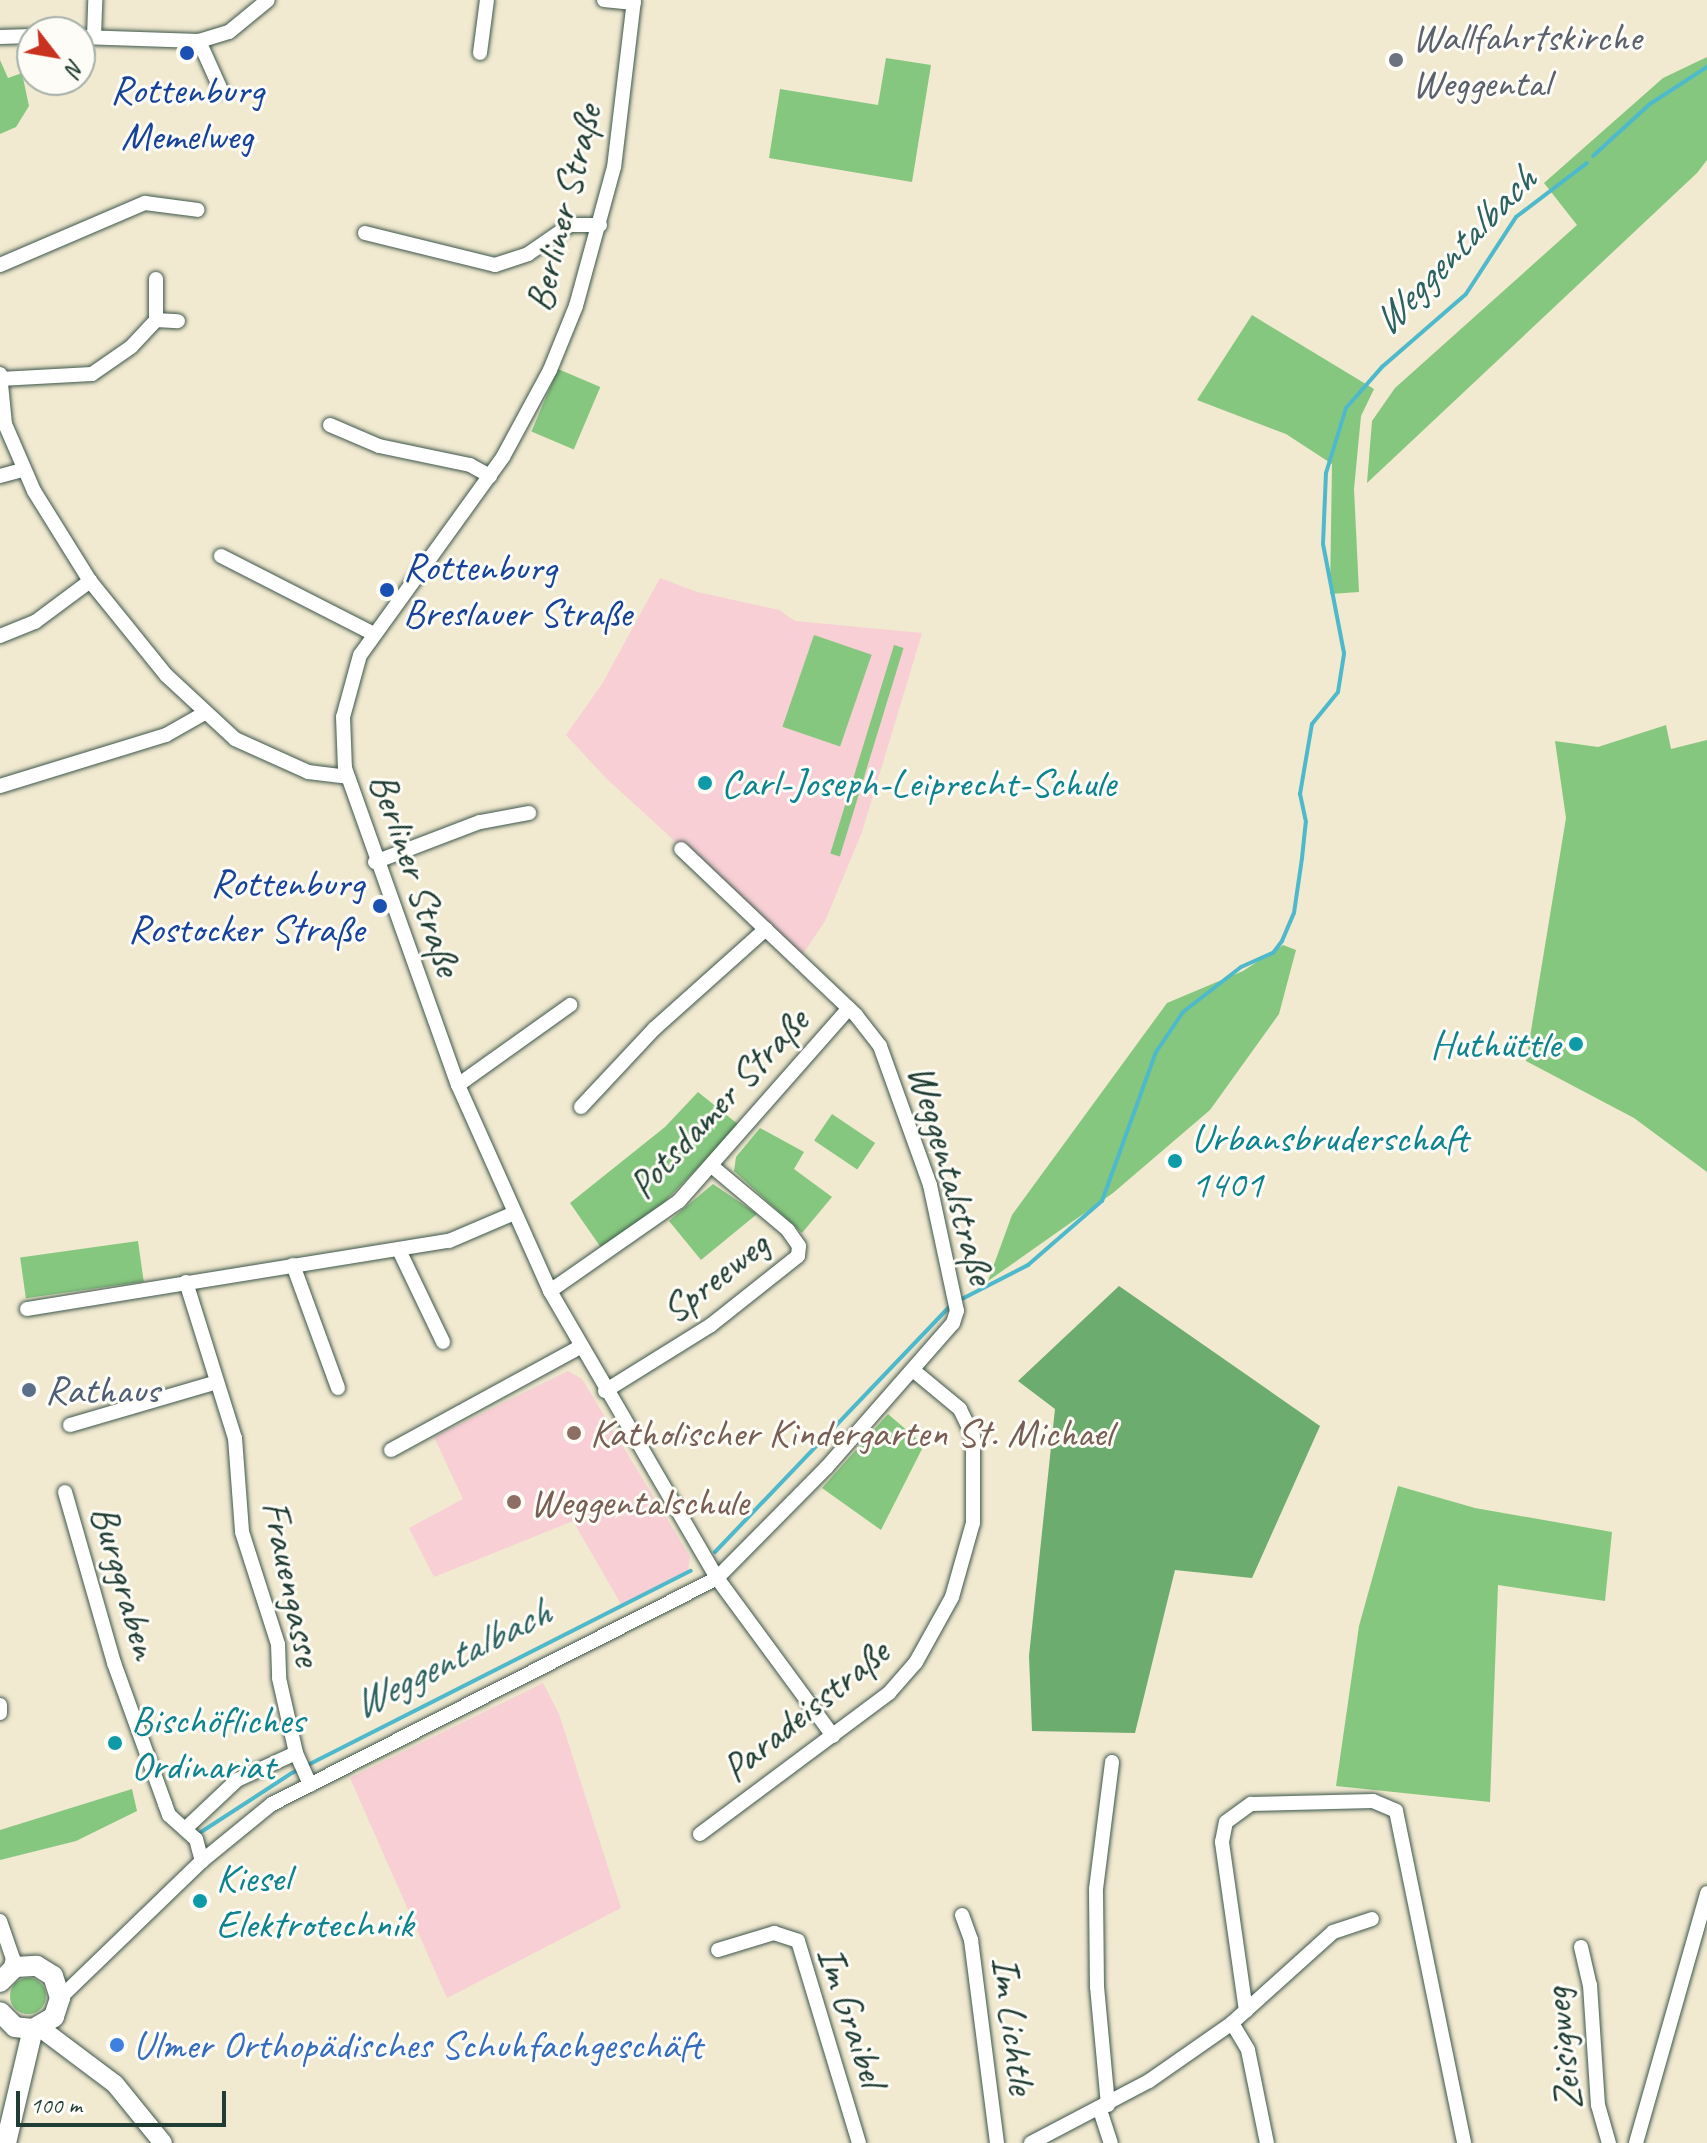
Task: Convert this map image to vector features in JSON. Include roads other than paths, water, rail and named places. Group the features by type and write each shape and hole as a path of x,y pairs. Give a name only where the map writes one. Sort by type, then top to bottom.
{"main road":[{"path":"6,2143 53,1976 37,1966 11,1969"},
{"path":"0,2012 40,2019"}],"street":[{"path":"96,37 199,41 229,32 268,0"},
{"path":"480,53 487,0"},
{"path":"604,0 634,1"},
{"name":"Berliner Straße","path":"634,1 614,167 600,225 560,347 490,476 372,633 353,673 343,717 346,777 458,1085 512,1214 550,1291 605,1391 717,1578 833,1736"},
{"path":"199,41 221,90"},
{"path":"0,265 145,203 198,210"},
{"path":"365,233 495,265 528,254 570,225 600,225"},
{"path":"156,279 156,320 131,347 92,374 0,376 5,424 23,470 90,581 203,714 278,761 324,776 346,777"},
{"path":"156,320 178,321"},
{"path":"330,425 379,446 470,465 490,476"},
{"path":"0,476 23,470"},
{"path":"221,556 372,633"},
{"path":"0,636 35,622 90,581"},
{"path":"0,786 166,735 203,714"},
{"path":"375,862 480,822 529,813"},
{"name":"Weggentalstraße","path":"40,2019 202,1861 272,1804 308,1780 717,1578 913,1370 953,1323 954,1298 930,1185 900,1092 880,1046 849,1008 681,849"},
{"path":"581,1107 654,1029 766,929"},
{"path":"458,1085 570,1005"},
{"name":"Potsdamer Straße","path":"550,1291 645,1228 713,1167 849,1008"},
{"name":"Spreeweg","path":"605,1391 711,1325 798,1256 799,1246 788,1230 713,1167"},
{"path":"27,1309 449,1241 512,1214"},
{"path":"399,1250 443,1342"},
{"path":"293,1265 338,1388"},
{"name":"Frauengasse","path":"186,1282 214,1383 235,1438 242,1532 278,1644 279,1678 297,1757 308,1780"},
{"path":"391,1450 580,1347"},
{"name":"Paradeisstraße","path":"700,1834 889,1693 916,1662 952,1597 970,1542 971,1426 960,1409 913,1370"},
{"path":"70,1425 214,1383"},
{"name":"Burggraben","path":"65,1492 127,1699 169,1815 196,1839 202,1861"},
{"path":"0,1705 0,1713"},
{"path":"185,1829 237,1780 297,1757"},
{"path":"1111,2143 1104,2108 1097,1987 1096,1889 1112,1762"},
{"path":"1246,2011 1222,1842 1226,1822 1251,1804 1373,1801 1396,1811 1464,2143"},
{"path":"1636,2143 1707,1893"},
{"name":"Im Lichtle","path":"962,1915 971,1940 997,2143"},
{"path":"1031,2143 1104,2108 1232,2023 1333,1932 1372,1919"},
{"path":"0,1921 11,1969"},
{"name":"Im Graibel","path":"718,1950 774,1933 798,1941 859,2143"},
{"name":"Zeisigweg","path":"1581,1947 1590,1985 1598,2105 1609,2143"},
{"path":"53,1976 92,1971"},
{"path":"40,2019 132,2101 163,2143"},
{"path":"1232,2023 1248,2050 1267,2143"}],"waterway":[{"name":"Weggentalbach","path":"1593,156 1650,104 1707,67"},
{"name":"Weggentalbach","path":"958,1301 1028,1265 1102,1201 1156,1052 1183,1012 1241,967 1273,953 1282,941 1294,913 1302,858 1306,822 1300,794 1312,724 1338,692 1344,653 1323,544 1326,473 1346,408 1382,367 1466,294 1516,217 1587,163"},
{"name":"Weggentalbach","path":"715,1552 951,1305"},
{"name":"Weggentalbach","path":"201,1832 292,1773 691,1571"}],"place":[{"name":"Rottenburg Memelweg","path":"187,53"},
{"name":"Wallfahrtskirche Weggental","path":"1396,60"},
{"name":"Rottenburg Breslauer Straße","path":"387,590"},
{"name":"Carl-Joseph-Leiprecht-Schule","path":"705,783"},
{"name":"Rottenburg Rostocker Straße","path":"380,906"},
{"name":"Huthüttle","path":"1576,1044"},
{"name":"Urbansbruderschaft 1401","path":"1175,1161"},
{"name":"Rathaus","path":"29,1390"},
{"name":"Katholischer Kindergarten St. Michael","path":"574,1433"},
{"name":"Weggentalschule","path":"514,1502"},
{"name":"Bischöfliches Ordinariat","path":"115,1743"},
{"name":"Kiesel Elektrotechnik","path":"200,1901"},
{"name":"Ulmer Orthopädisches Schuhfachgeschäft","path":"117,2045"}]}
